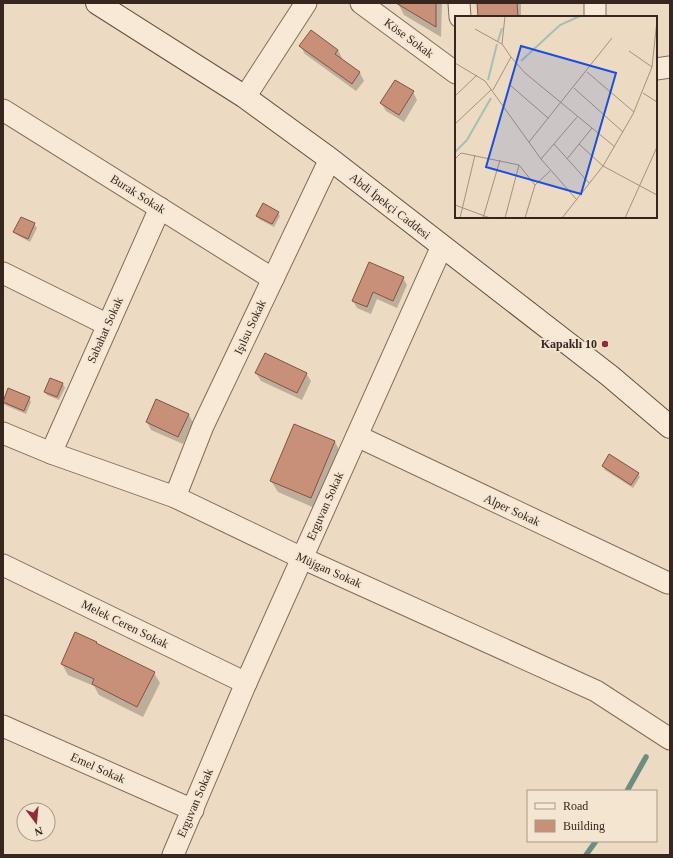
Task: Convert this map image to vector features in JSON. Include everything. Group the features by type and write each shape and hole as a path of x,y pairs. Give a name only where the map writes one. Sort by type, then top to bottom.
{"street":[{"name":"Abdi İpekçi Caddesi","path":"97,3 246,97 330,159 610,376 670,427"},
{"path":"246,97 306,3"},
{"name":"Köse Sokak","path":"361,3 455,72"},
{"path":"459,3 460,16"},
{"path":"595,3 595,16"},
{"path":"657,69 670,67"},
{"name":"Burak Sokak","path":"3,110 273,279"},
{"name":"Işılsu Sokak","path":"175,497 203,426 330,159"},
{"name":"Sabahat Sokak","path":"51,453 160,208"},
{"name":"Erguvan Sokak","path":"173,855 246,683 442,246"},
{"path":"3,273 108,325"},
{"name":"Müjgan Sokak","path":"3,432 51,453 175,497 302,558 596,691 670,740"},
{"name":"Alper Sokak","path":"357,436 668,583"},
{"name":"Melek Ceren Sokak","path":"3,565 246,683"},
{"name":"Emel Sokak","path":"3,726 193,810"}],"building":[{"path":"396,3 436,3 436,27"},
{"path":"477,3 517,3 518,16 478,16"},
{"path":"311,30 338,50 335,54 360,72 352,84 299,46"},
{"path":"395,80 414,91 399,115 380,103"},
{"path":"263,203 279,212 272,224 256,216"},
{"path":"21,217 35,223 28,239 13,232"},
{"path":"369,262 404,277 393,301 373,292 367,307 352,301"},
{"path":"265,353 307,373 297,393 255,373"},
{"path":"50,378 63,383 57,397 44,392"},
{"path":"8,388 30,397 24,411 3,402"},
{"path":"156,399 189,414 178,437 146,422"},
{"path":"294,424 335,441 311,498 270,481"},
{"path":"609,454 639,473 631,485 602,466"},
{"path":"75,632 155,672 137,707 92,684 94,679 61,664"}],"waterway":[{"path":"628,790 646,757"},
{"path":"586,855 595,842"}],"place":[{"name":"Kapaklı 10","path":"605,344"}]}
